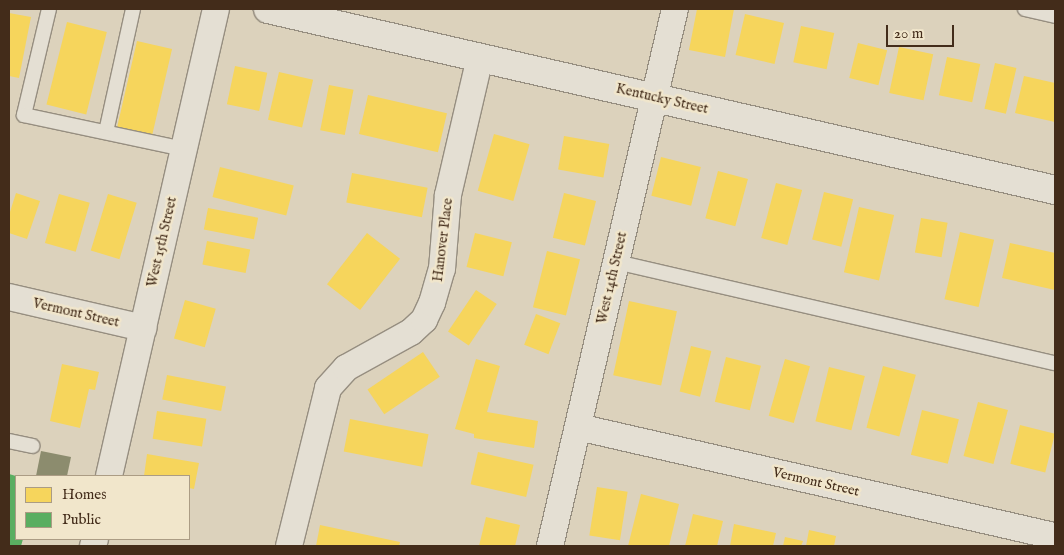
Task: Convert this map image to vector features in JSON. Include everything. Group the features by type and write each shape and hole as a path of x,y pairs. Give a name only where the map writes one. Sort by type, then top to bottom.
{"main road":[{"name":"Kentucky Street","path":"268,9 1055,190"}],"street":[{"name":"West 15th Street","path":"109,475 216,9"},
{"name":"West 14th Street","path":"550,546 675,9"},
{"name":"Hanover Place","path":"290,546 328,388 346,368 411,332 424,320 432,303 442,269 448,195 480,58"},
{"name":"Vermont Street","path":"9,297 143,328"},
{"name":"Vermont Street","path":"578,427 1055,536"}],"lane":[{"path":"49,9 24,115 184,150"},
{"path":"106,132 134,9"},
{"path":"1025,9 1055,16"},
{"path":"616,262 1055,363"},
{"path":"9,441 32,446"}],"building: Homes":[{"path":"697,9 734,9 725,57 689,50"},
{"path":"9,13 31,17 19,78 9,76"},
{"path":"745,14 784,23 775,64 736,55"},
{"path":"67,22 107,32 86,114 46,104"},
{"path":"801,26 834,33 827,69 793,62"},
{"path":"137,41 172,49 152,135 117,127"},
{"path":"858,43 887,50 878,85 849,78"},
{"path":"899,47 933,54 923,100 889,93"},
{"path":"947,57 980,64 972,102 939,95"},
{"path":"995,63 1016,68 1006,114 984,109"},
{"path":"235,66 267,73 259,111 227,104"},
{"path":"279,72 313,80 302,128 268,120"},
{"path":"1024,76 1055,83 1055,122 1015,113"},
{"path":"329,85 354,90 345,135 320,130"},
{"path":"368,95 447,113 438,152 359,134"},
{"path":"494,134 530,144 513,201 478,191"},
{"path":"564,136 609,144 603,177 558,169"},
{"path":"661,157 701,167 691,206 651,196"},
{"path":"220,167 294,185 286,215 213,197"},
{"path":"718,171 748,179 735,226 705,218"},
{"path":"352,173 428,188 422,217 346,202"},
{"path":"776,183 802,190 787,245 761,238"},
{"path":"824,192 853,199 841,247 812,240"},
{"path":"16,193 40,201 27,239 9,233 9,215"},
{"path":"564,193 596,201 585,246 553,238"},
{"path":"59,194 90,203 76,252 45,243"},
{"path":"108,194 137,203 119,259 91,250"},
{"path":"859,207 894,215 879,280 844,272"},
{"path":"208,208 258,218 254,239 204,230"},
{"path":"921,218 948,223 942,257 915,252"},
{"path":"960,232 994,240 979,307 944,299"},
{"path":"367,233 400,259 360,310 327,284"},
{"path":"475,233 512,242 503,276 467,267"},
{"path":"207,241 250,249 246,273 202,265"},
{"path":"1010,243 1055,253 1055,290 1002,278"},
{"path":"547,251 580,259 566,316 533,307"},
{"path":"476,290 497,304 469,345 448,331"},
{"path":"185,300 216,309 205,347 174,338"},
{"path":"629,301 677,311 661,386 613,375"},
{"path":"536,314 560,323 548,354 524,345"},
{"path":"691,346 711,351 700,397 680,392"},
{"path":"423,352 440,377 384,414 367,389"},
{"path":"726,357 761,366 750,410 715,402"},
{"path":"476,359 500,366 487,412 538,421 534,448 474,438 474,434 455,429"},
{"path":"785,359 810,366 794,423 769,416"},
{"path":"62,364 99,372 95,390 89,389 80,428 50,421"},
{"path":"883,366 916,375 899,437 866,428"},
{"path":"829,367 865,376 851,430 815,421"},
{"path":"167,375 226,386 221,411 162,400"},
{"path":"978,402 1008,410 993,464 964,456"},
{"path":"922,410 959,419 948,464 911,455"},
{"path":"157,411 206,419 202,446 153,439"},
{"path":"350,419 429,434 422,467 344,451"},
{"path":"1020,425 1055,434 1045,473 1010,464"},
{"path":"478,452 534,465 526,497 471,484"},
{"path":"147,454 199,463 194,489 190,488 190,475 144,475"},
{"path":"597,487 628,492 620,540 589,535"},
{"path":"641,494 679,504 669,546 628,546"},
{"path":"693,514 723,521 717,546 685,546"},
{"path":"486,517 520,525 515,546 479,546"},
{"path":"734,524 776,533 773,546 730,546"},
{"path":"320,525 400,542 399,546 316,546"},
{"path":"809,530 836,536 834,546 806,546"},
{"path":"785,537 803,541 801,546 783,546"}],"building: Public":[{"path":"9,474 15,476 15,540 23,540 21,546 9,546"}],"building: Industry":[{"path":"41,451 71,457 67,475 36,475"}]}
